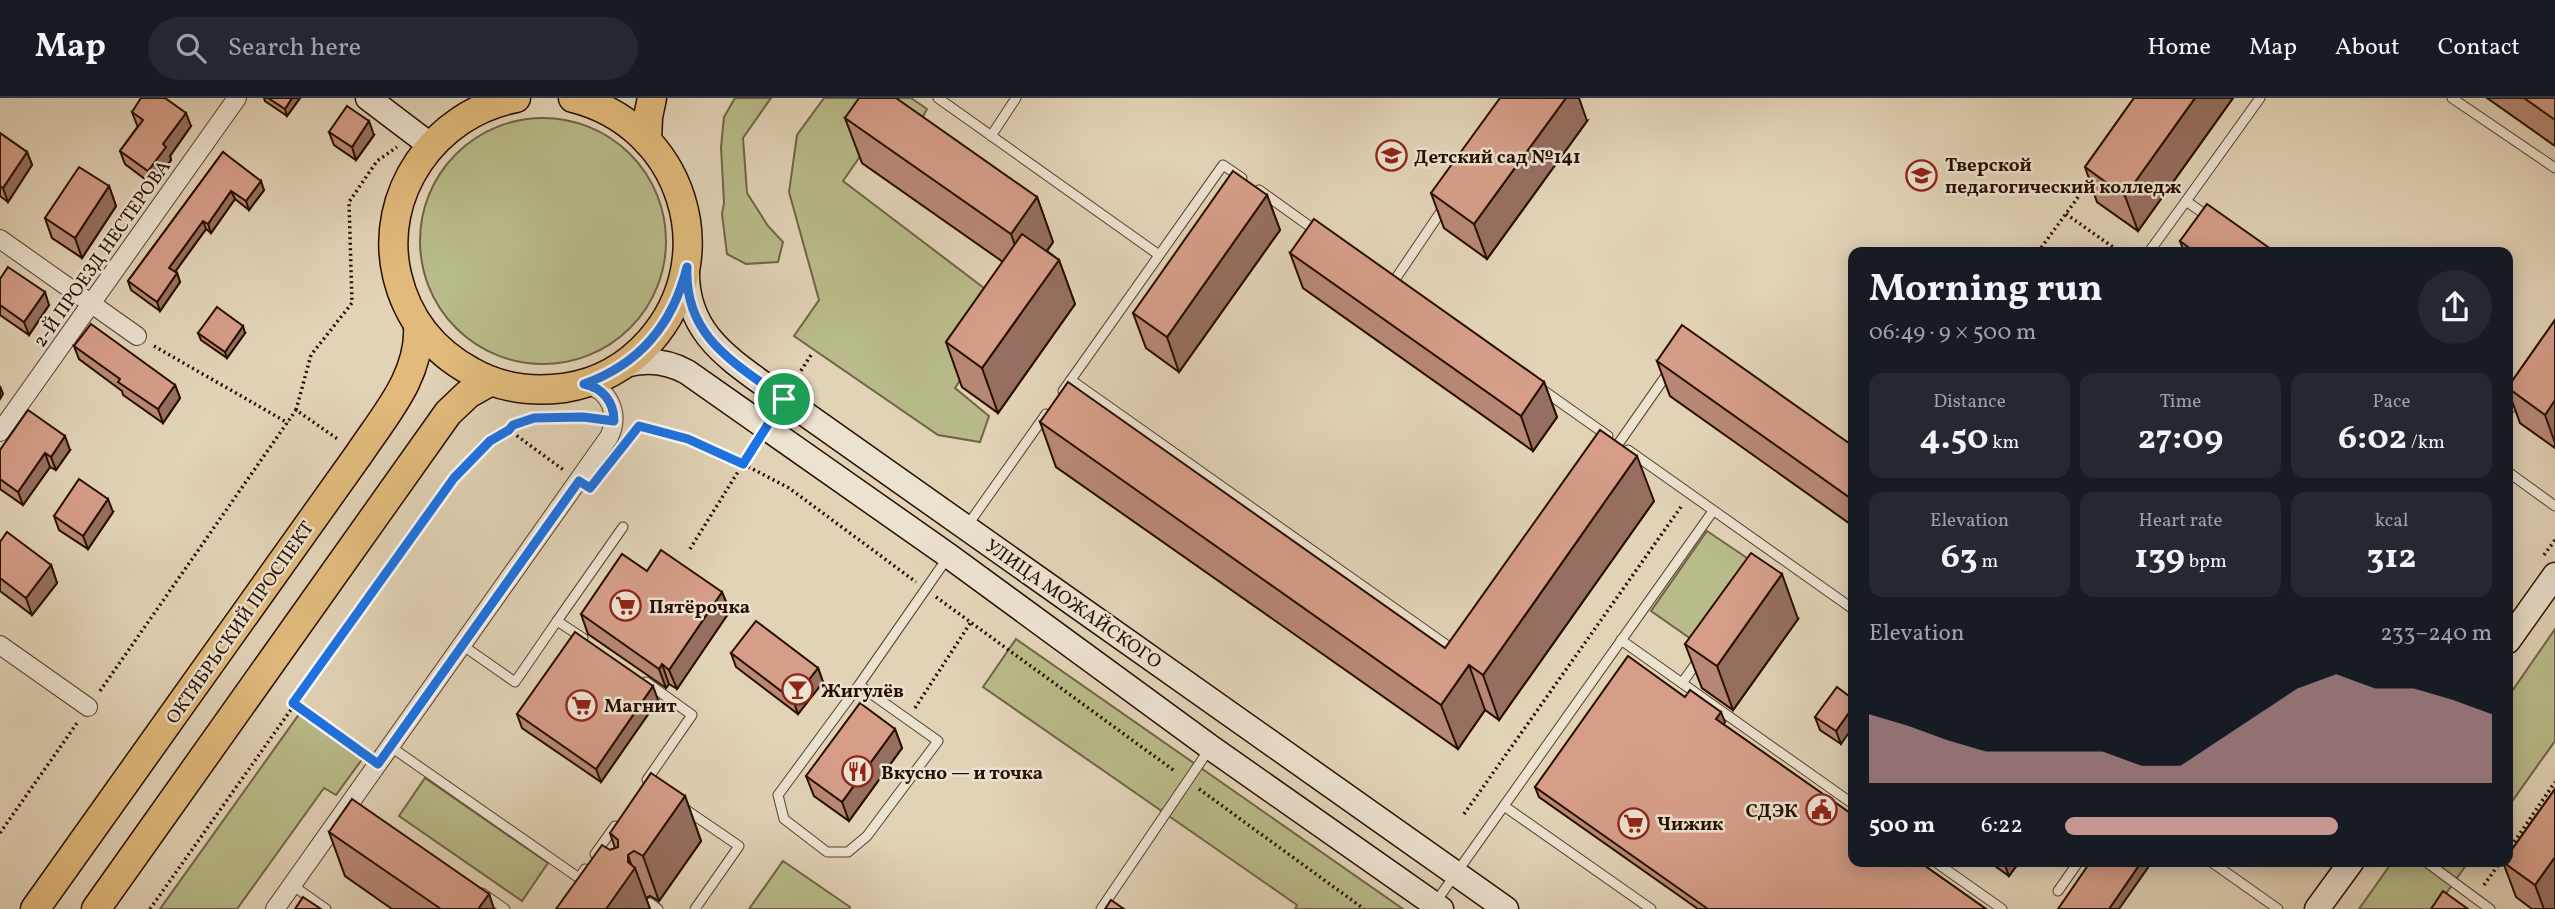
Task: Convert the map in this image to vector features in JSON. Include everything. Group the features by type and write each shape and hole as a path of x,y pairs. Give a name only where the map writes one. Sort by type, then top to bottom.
{"main road":[{"path":"368,98 424,140"},
{"path":"516,98 472,113 424,140 406,183 394,226 396,271 404,299 418,326 450,359 491,381 537,390 584,384 625,365 647,345 665,321 678,295 687,267 688,237 684,207 666,165 647,141 609,112 575,98"},
{"path":"647,141 652,98"},
{"name":"УЛИЦА МОЖАЙСКОГО","path":"687,267 690,301 704,333 719,350 784,399 1506,909"},
{"name":"ОКТЯБРЬСКИЙ ПРОСПЕКТ","path":"35,909 359,454 411,372 417,349 418,326"},
{"name":"УЛИЦА МОЖАЙСКОГО","path":"625,365 652,361 679,367 949,556 1210,747 1438,907"},
{"path":"96,909 448,413 468,394 491,381"},
{"path":"2513,634 2555,575"},
{"path":"2317,909 2347,867"}],"street":[{"name":"2-Й ПРОЕЗД НЕСТЕРОВА","path":"0,432 237,98"},
{"path":"0,239 137,336"},
{"path":"275,909 354,804 378,764 609,437 614,421 612,406 596,387 584,384"},
{"path":"0,645 88,708"}],"lane":[{"path":"938,98 1159,255"},
{"path":"991,136 1016,98"},
{"path":"2154,247 2260,98"},
{"path":"2452,98 2555,168"},
{"path":"966,527 1223,165 1324,236"},
{"path":"1392,284 1451,196"},
{"path":"2186,201 2217,223"},
{"path":"1380,276 1403,292"},
{"path":"1611,455 1674,366"},
{"path":"1071,380 1467,659"},
{"path":"1528,380 1848,606"},
{"path":"2513,404 2524,390"},
{"path":"2513,476 2555,506"},
{"path":"1438,907 1456,874 1713,511"},
{"path":"462,645 514,682 623,527"},
{"path":"1767,564 1774,554"},
{"path":"859,685 938,741 867,836 848,852 827,852 784,820 778,795 949,556"},
{"path":"557,621 591,644"},
{"path":"1621,640 1848,800"},
{"path":"1682,683 1707,648"},
{"path":"636,676 692,715 638,793"},
{"path":"390,747 579,878"},
{"path":"1101,909 1210,747"},
{"path":"646,782 656,789"},
{"path":"677,803 739,846 695,909"},
{"path":"1504,806 1651,909"},
{"path":"572,888 622,816"},
{"path":"1942,867 2002,909"},
{"path":"2058,891 2075,867"},
{"path":"2218,867 2278,909"},
{"path":"2433,867 2490,909"},
{"path":"470,885 505,909"},
{"path":"292,886 326,909"}],"path":[{"path":"0,834 296,410 311,355 352,303 349,202 377,161 424,140"},
{"path":"2042,247 2099,169"},
{"path":"2066,214 2113,247"},
{"path":"137,336 288,423"},
{"path":"784,399 811,355"},
{"path":"296,410 359,454"},
{"path":"150,909 454,478 490,441 513,425 534,418 583,417 639,426 688,439 789,488 1364,909"},
{"path":"624,446 639,426"},
{"path":"690,549 766,426"},
{"path":"509,430 579,481"},
{"path":"1464,814 1690,494"},
{"path":"908,719 971,622"},
{"path":"293,703 378,764"},
{"path":"2513,843 2555,782"}],"green space":[{"path":"735,98 771,98 743,138 747,193 768,226 783,242 778,262 746,264 727,254 722,214 724,203 721,147 724,117"},
{"path":"824,98 911,98 927,109 917,127 893,109 843,181 1009,307 955,388 989,416 980,442 938,435 794,336 819,300 789,192 797,135"},
{"path":"543,118 567,120 590,127 630,154 657,194 664,217 664,265 657,288 630,328 590,355 567,362 543,364 519,362 496,355 456,328 429,288 422,265 420,241 422,217 429,194 456,154 496,127 519,120"},
{"path":"1707,531 1750,560 1694,641 1651,611"},
{"path":"2555,629 2555,741 2513,800 2513,690"},
{"path":"1016,639 1403,909 1295,909 1297,905 983,687"},
{"path":"300,713 363,758 336,795 324,788 237,909 160,909"},
{"path":"425,778 548,863 522,901 399,816"},
{"path":"783,861 850,907 849,909 749,909"},
{"path":"2389,867 2465,867 2435,909 2359,909"}],"building":[{"path":"141,98 165,98 186,113 163,144 166,147 148,171 120,151 143,120 132,112"},
{"path":"268,98 292,98 285,109"},
{"path":"859,98 896,98 1037,197 1011,234 845,118"},
{"path":"1500,98 1566,98 1474,224 1431,193"},
{"path":"2134,98 2195,98 2125,196 2085,167"},
{"path":"2524,98 2555,98 2555,120"},
{"path":"347,106 369,121 352,147 329,132"},
{"path":"0,133 27,152 3,188 0,186"},
{"path":"223,152 261,181 246,201 231,191 208,224 203,221 169,268 177,273 157,302 128,281"},
{"path":"79,167 109,186 75,238 45,218"},
{"path":"1233,171 1267,195 1167,337 1133,313"},
{"path":"2207,204 2268,247 2188,247 2180,241"},
{"path":"1314,219 1544,382 1521,416 1290,253"},
{"path":"1022,234 1059,260 982,368 946,342"},
{"path":"8,267 45,292 24,322 0,305 0,279"},
{"path":"217,307 243,326 225,352 198,333"},
{"path":"2555,320 2555,400 2545,415 2513,392 2513,380"},
{"path":"91,324 175,385 158,409 118,382 120,379 74,346"},
{"path":"1682,325 1848,442 1848,496 1657,361"},
{"path":"1068,382 1445,648 1600,430 1637,456 1483,675 1469,665 1441,705 1040,422"},
{"path":"28,410 65,436 51,457 45,453 18,492 0,479 0,450"},
{"path":"79,479 108,499 83,536 54,516"},
{"path":"7,532 51,565 26,598 0,578 0,542"},
{"path":"661,550 722,592 669,670 662,664 659,669 581,614 622,554 647,571"},
{"path":"1751,553 1782,574 1717,666 1685,644"},
{"path":"756,621 818,668 793,700 731,653"},
{"path":"575,632 653,686 596,769 517,714"},
{"path":"1628,656 1685,697 1690,690 1721,712 1716,719 1848,811 1848,867 1926,867 1986,909 1708,909 1535,787"},
{"path":"1837,687 1848,695 1848,714 1836,731 1815,717"},
{"path":"860,703 895,729 842,802 806,776"},
{"path":"651,773 685,796 643,856 634,851 628,855 628,862 635,868 606,909 556,909 602,845 610,850 618,847 618,840 610,833"},
{"path":"2555,789 2555,857 2535,885 2510,867 2513,867 2513,848"},
{"path":"352,799 489,894 478,909 441,909 329,832"},
{"path":"2087,867 2138,867 2109,909 2058,909"},
{"path":"2443,891 2468,909 2431,909"},
{"path":"303,897 321,909 295,909"},
{"path":"1111,900 1124,909 1105,909"}],"place":[{"name":"Детский сад №141","path":"1391,156"},
{"name":"Тверской педагогический колледж","path":"1922,175"},
{"name":"Пятёрочка","path":"626,606"},
{"name":"Жигулёв","path":"798,690"},
{"name":"Магнит","path":"581,705"},
{"name":"Вкусно — и точка","path":"858,772"},
{"name":"СДЭК","path":"1821,810"},
{"name":"Чижик","path":"1634,823"}],"route":[{"path":"687,267 690,301 704,333 719,350 784,399 743,464 688,439 639,426 590,488 579,481 378,764 293,703 454,478 490,441 513,425 534,418 559,416 614,421 612,406 602,391 584,384 625,365 647,345 672,309 687,267"}]}
